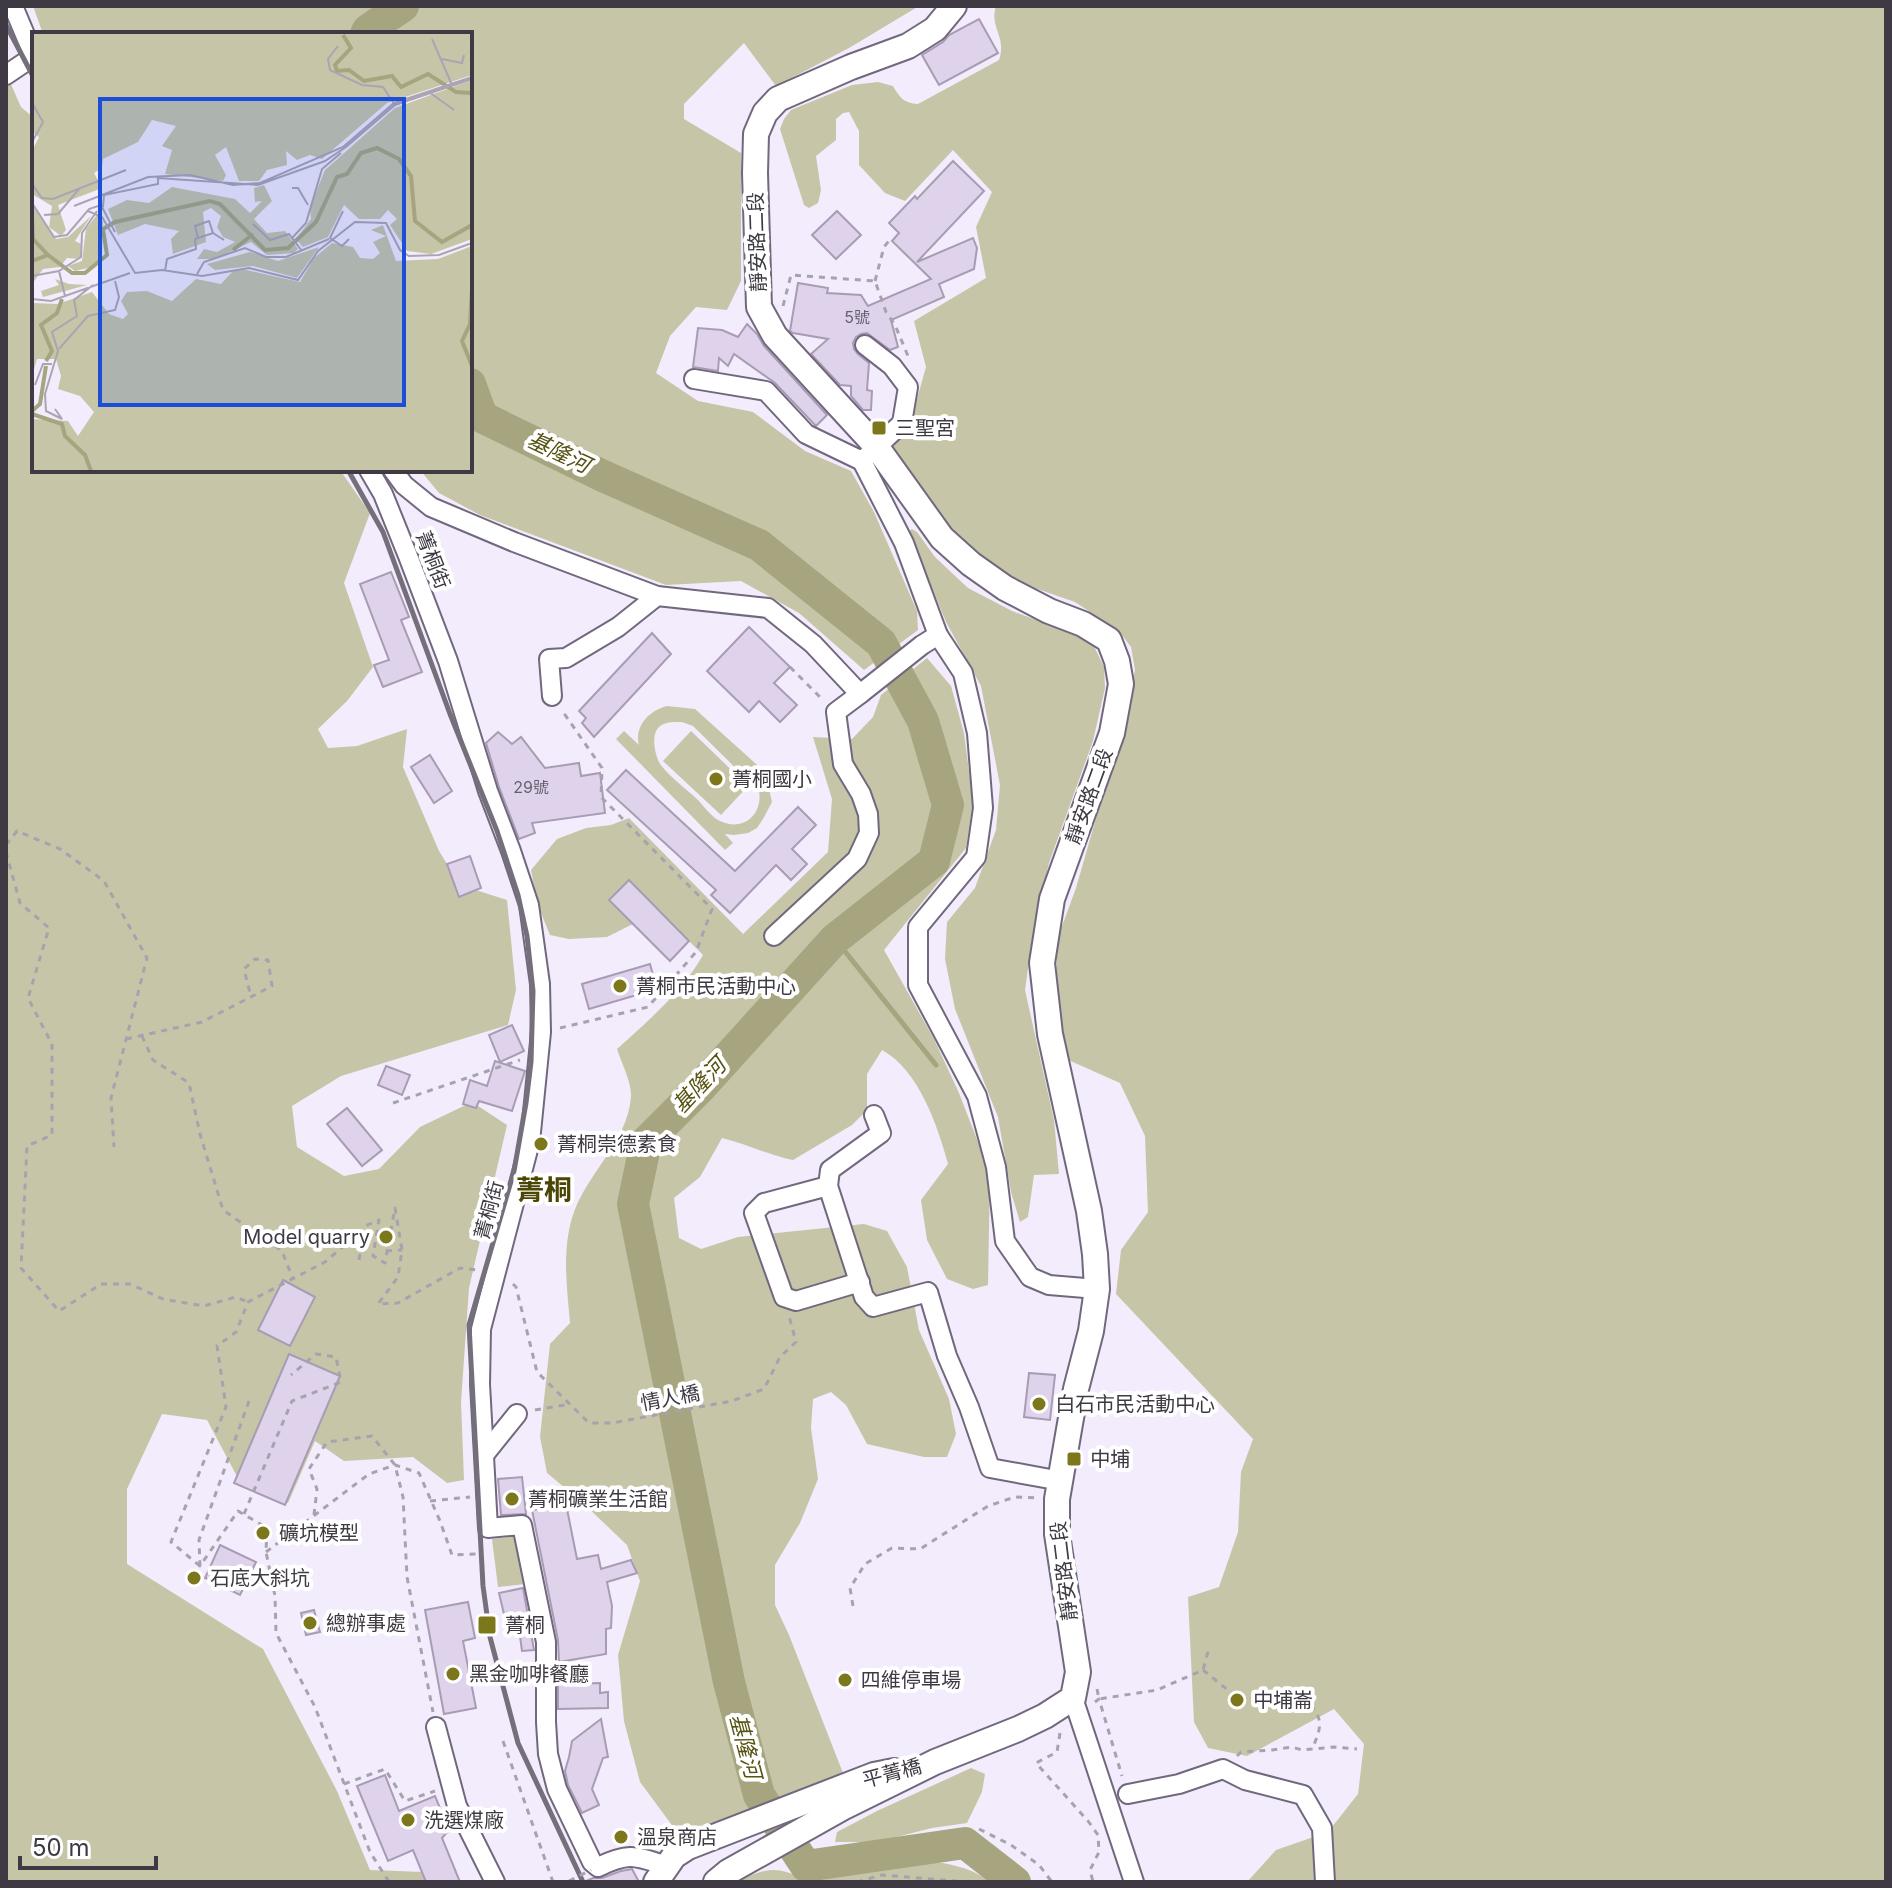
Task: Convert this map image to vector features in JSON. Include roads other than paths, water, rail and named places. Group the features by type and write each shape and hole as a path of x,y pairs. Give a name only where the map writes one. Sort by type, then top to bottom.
{"main road":[{"name":"靜安路二段","path":"954,6 935,29 908,46 778,99 765,113 756,134 759,307 775,336 869,454 942,538 1005,588 1049,611 1083,624 1109,640 1117,661 1121,684 1112,733 1052,899 1042,963 1050,1034 1089,1211 1097,1289 1059,1490 1057,1534 1078,1672 1076,1705"},
{"path":"935,1762 1076,1705"},
{"name":"平菁橋","path":"661,1874 674,1856 688,1847 874,1775 935,1762"},
{"name":"平菁橋","path":"716,1882 728,1872 830,1815 935,1762"}],"street":[{"path":"13,6 32,51"},
{"path":"6,75 32,57"},
{"path":"865,345 892,366 908,387 902,423 869,454"},
{"path":"694,379 766,391 806,434 869,454"},
{"path":"869,454 938,635 963,673 977,733 983,808 976,857 918,927 918,985 977,1096 996,1167 1005,1241 1030,1277 1049,1285 1097,1289"},
{"name":"菁桐街","path":"370,472 383,494 448,661 488,791 529,905 540,984 541,1032 530,1142 481,1329 480,1384 488,1528 522,1525 546,1642 548,1754 557,1789 592,1862 598,1867 620,1856 639,1857 661,1874"},
{"name":"菁桐街","path":"394,472 404,485 431,507 657,596 768,608 866,690"},
{"path":"552,696 549,659 566,658 618,627 657,596"},
{"path":"774,936 857,859 869,833 868,814 861,794 843,764 836,712 938,635"},
{"path":"874,1115 881,1133 830,1170 828,1186 864,1297 873,1307 928,1292 947,1356 990,1468 1059,1490"},
{"path":"828,1186 764,1203 754,1213 784,1297 796,1301 860,1282"},
{"path":"484,1455 517,1414"},
{"path":"1076,1705 1134,1882"},
{"path":"436,1727 457,1806 495,1882"},
{"path":"1128,1794 1179,1784 1223,1769 1245,1780 1303,1795 1322,1828 1325,1882"}],"waterway":[{"name":"基隆河","path":"367,32 403,6"},
{"name":"基隆河","path":"472,390 482,417 603,476 759,545 881,643 923,721 948,805 934,861 835,939 700,1088 646,1142 633,1204 729,1682 759,1795 806,1866 965,1843 1015,1882"},
{"path":"835,939 936,1065"}],"railway":[{"path":"6,25 32,74"},
{"path":"349,472 383,532 497,831 518,895 527,936 533,991 531,1062 526,1103 514,1171 469,1325 483,1586 490,1637 518,1743 583,1882"}],"place":[{"name":"三聖宮","path":"879,428"},
{"name":"菁桐國小","path":"716,779"},
{"name":"菁桐市民活動中心","path":"620,986"},
{"name":"菁桐崇德素食","path":"541,1144"},
{"name":"Model quarry","path":"386,1237"},
{"name":"白石市民活動中心","path":"1039,1404"},
{"name":"中埔","path":"1074,1459"},
{"name":"菁桐礦業生活館","path":"512,1499"},
{"name":"礦坑模型","path":"263,1533"},
{"name":"石底大斜坑","path":"194,1578"},
{"name":"總辦事處","path":"310,1623"},
{"name":"菁桐","path":"487,1625"},
{"name":"黑金咖啡餐廳","path":"453,1674"},
{"name":"四維停車場","path":"845,1680"},
{"name":"中埔崙","path":"1237,1700"},
{"name":"洗選煤廠","path":"408,1820"},
{"name":"溫泉商店","path":"621,1837"}],"district":[{"name":"菁桐","path":"544,1190"}]}
